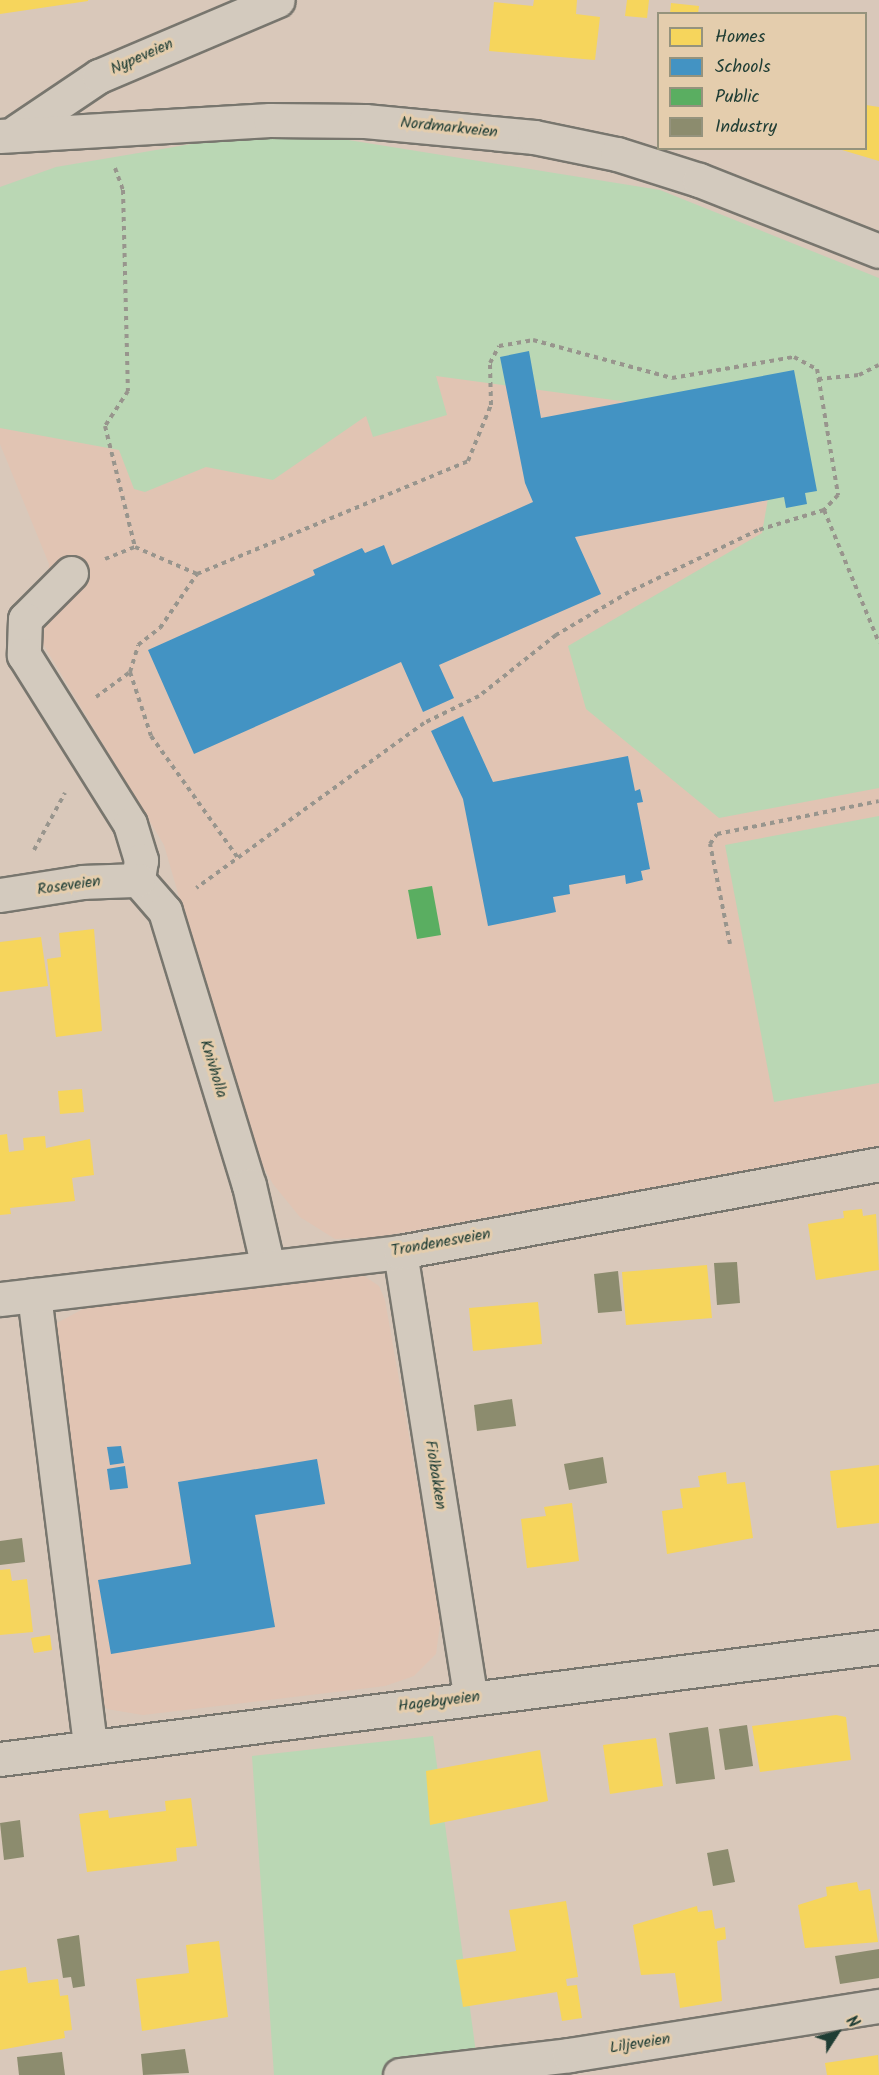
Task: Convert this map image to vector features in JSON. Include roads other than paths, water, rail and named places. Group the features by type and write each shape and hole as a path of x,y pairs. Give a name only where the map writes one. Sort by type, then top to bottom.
{"street":[{"name":"Nypeveien","path":"8,134 99,76 278,0"},
{"name":"Nordmarkveien","path":"8,134 365,121 534,137 617,154 699,180 879,251"},
{"path":"71,573 25,619 24,655 130,824 141,860 138,880"},
{"name":"Roseveien","path":"14,894 138,880"},
{"name":"Knivholla","path":"138,880 165,911 268,1267"},
{"name":"Trondenesveien","path":"0,1299 400,1252 879,1164"},
{"name":"Fiolbakken","path":"400,1252 471,1698"},
{"path":"34,1295 90,1748"},
{"name":"Hagebyveien","path":"0,1759 879,1647"},
{"name":"Liljeveien","path":"400,2075 569,2055 879,2006"}]}
